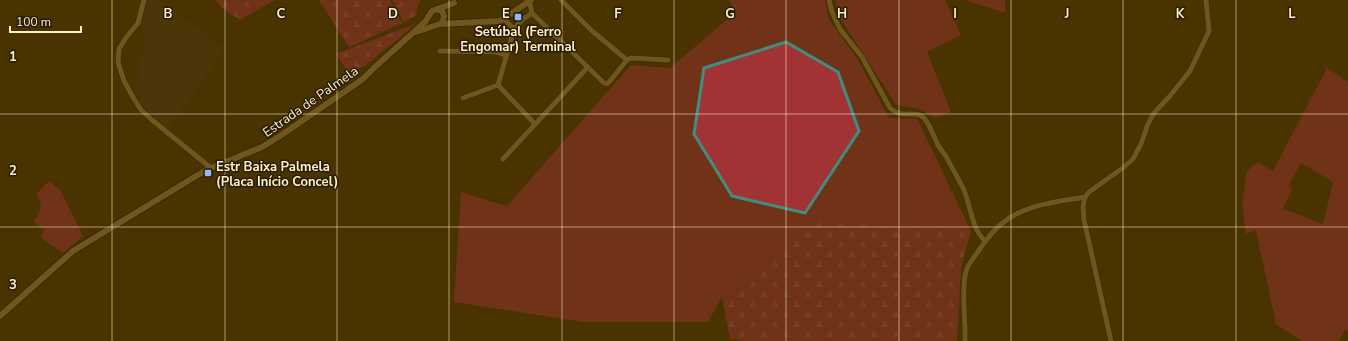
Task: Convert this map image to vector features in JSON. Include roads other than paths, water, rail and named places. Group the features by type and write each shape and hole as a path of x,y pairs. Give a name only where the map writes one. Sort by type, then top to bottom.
{"street":[{"path":"144,0 140,20 119,49 118,62 124,81 141,110 211,168"},
{"path":"561,0 591,30 627,60"},
{"path":"829,0 832,12 840,29 862,57 890,108 898,114 918,114 925,119 963,188 979,234 985,241"},
{"path":"1110,341 1084,220 1083,207 1085,197 1089,192 1133,159 1154,113 1190,71 1209,31 1206,0"},
{"path":"456,1 444,16 443,21 438,24 431,21 430,14 432,11 456,1"},
{"path":"514,29 504,20 529,1 532,13 604,83 607,84 627,60 636,57 668,60"},
{"path":"437,9 441,10 444,16"},
{"path":"498,85 514,29 522,20 532,13"},
{"name":"Estrada de Palmela","path":"0,316 73,251 211,168 262,147 355,86 425,22 430,14"},
{"name":"Estrada de Palmela","path":"444,16 458,23"},
{"name":"Estrada de Palmela","path":"411,35 438,24 497,22 504,20"},
{"path":"440,51 496,52 506,55"},
{"path":"503,159 588,67"},
{"path":"498,85 535,124"},
{"path":"464,98 498,85"},
{"path":"966,341 964,277 968,266 985,241 1001,224 1018,213 1040,205 1085,197"}],"place":[{"name":"Setúbal (Ferro Engomar) Terminal","path":"518,17"},
{"name":"Estr Baixa Palmela (Placa Início Concel)","path":"208,173"}]}
